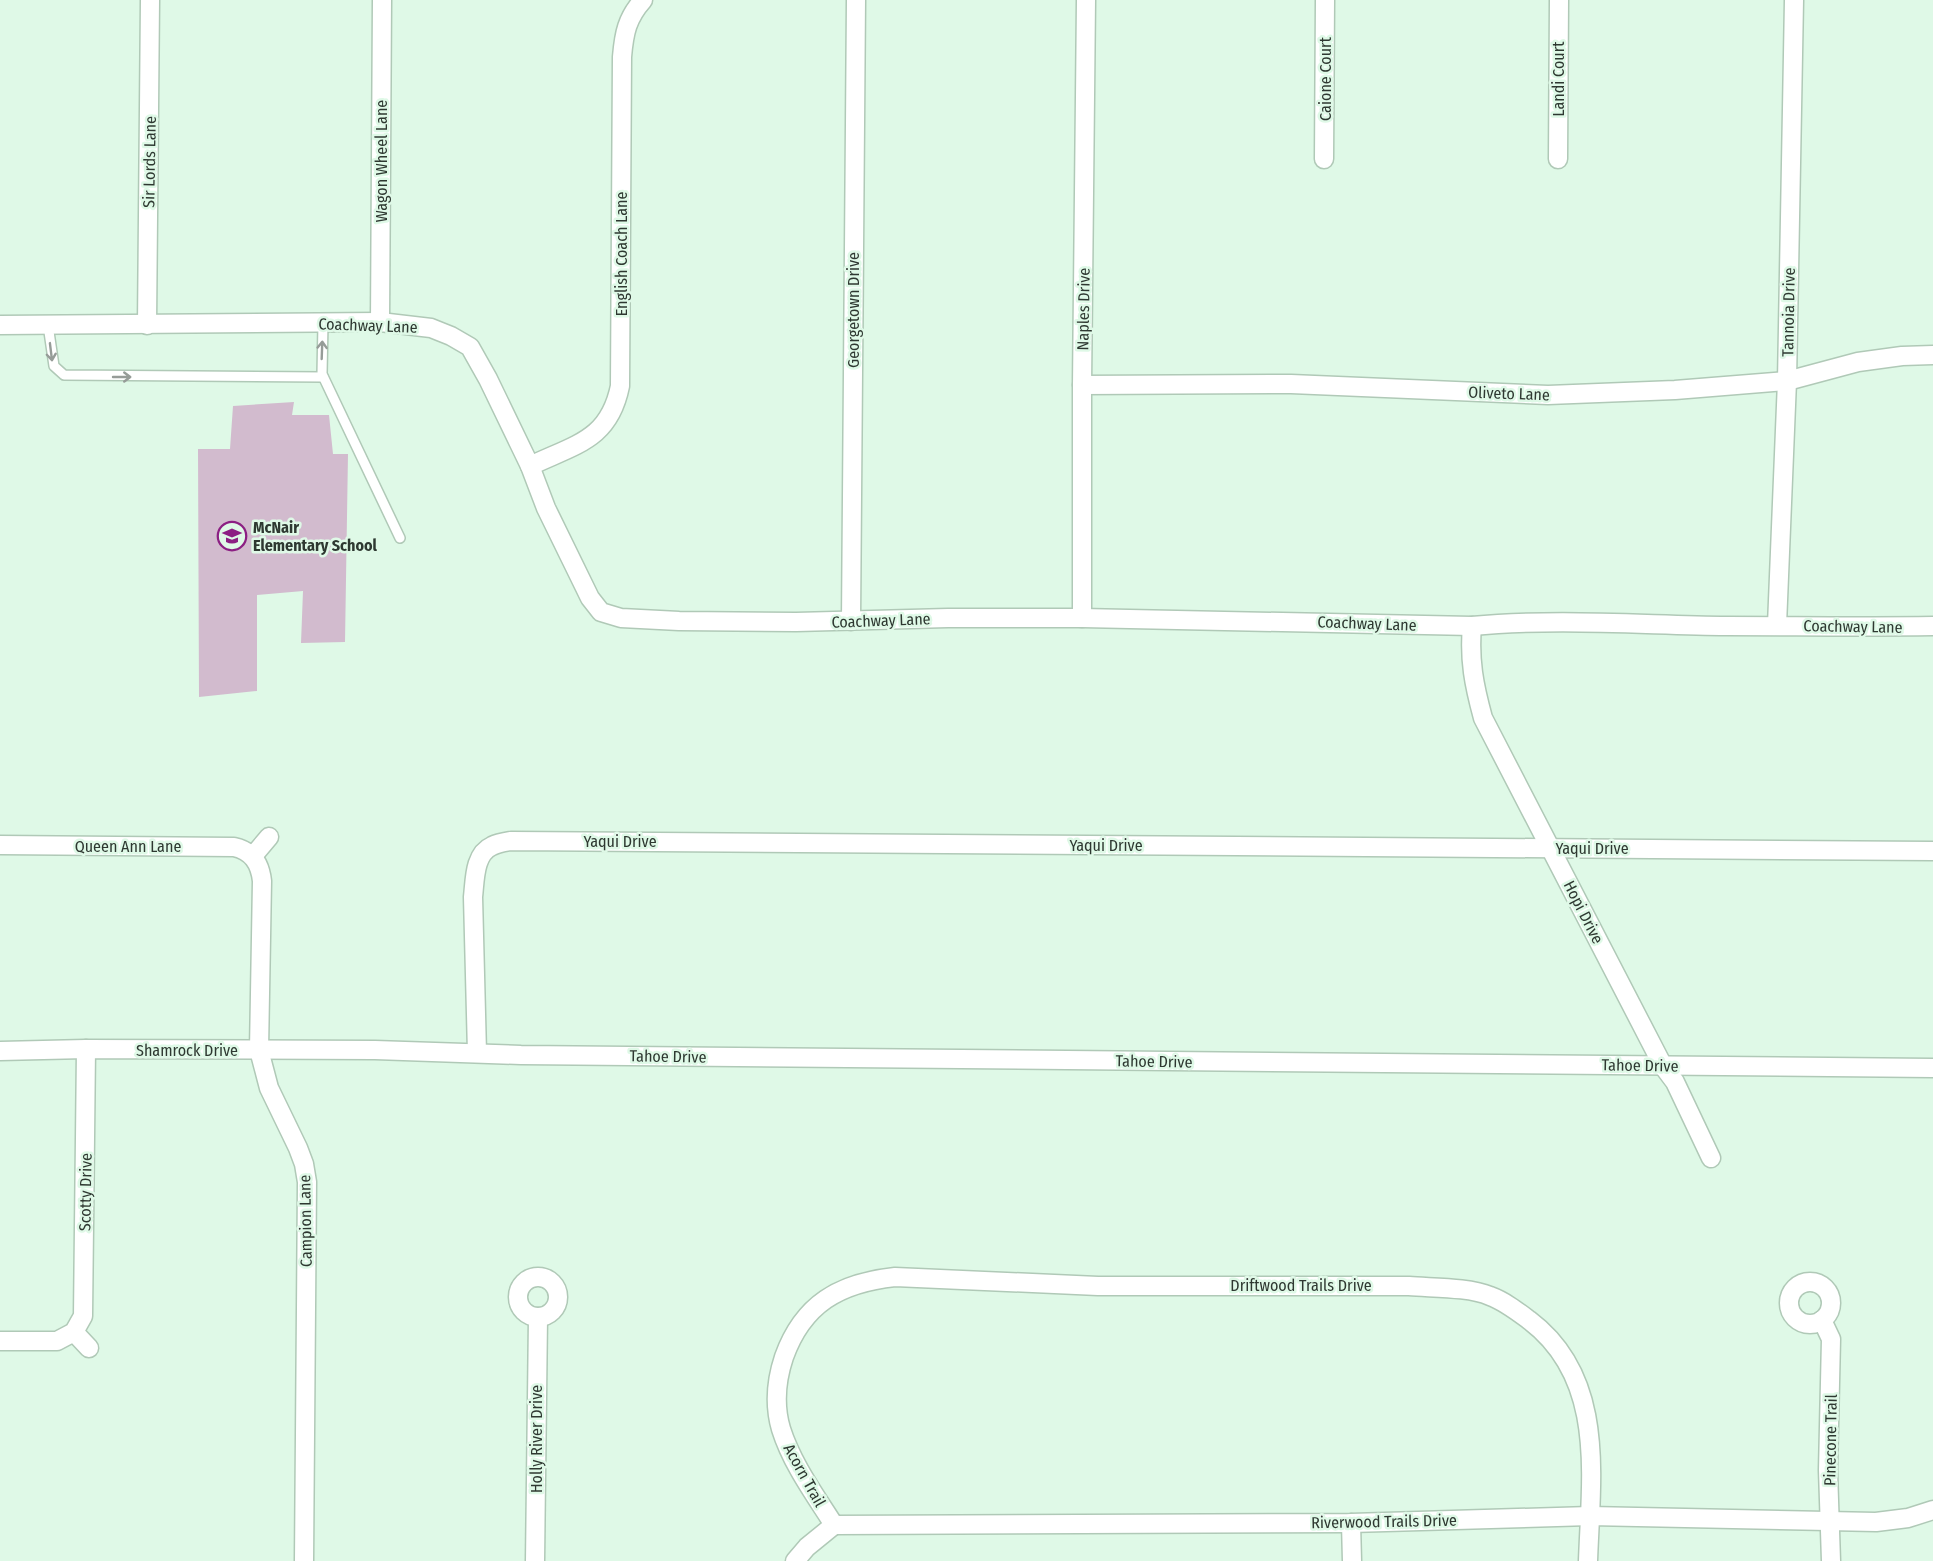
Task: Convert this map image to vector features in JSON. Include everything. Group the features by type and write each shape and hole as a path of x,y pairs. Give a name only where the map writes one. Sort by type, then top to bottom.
{"street":[{"name":"Sir Lords Lane","path":"147,325 150,0"},
{"name":"Wagon Wheel Lane","path":"380,322 382,0"},
{"name":"English Coach Lane","path":"530,466 593,436 606,424 616,405 620,386 621,57 625,30 635,9 643,0"},
{"name":"Georgetown Drive","path":"851,621 856,0"},
{"name":"Naples Drive","path":"1082,618 1086,0"},
{"name":"Caione Court","path":"1324,159 1325,0"},
{"name":"Landi Court","path":"1558,159 1559,0"},
{"name":"Tannoia Drive","path":"1777,625 1787,381 1794,0"},
{"name":"Coachway Lane","path":"0,325 380,322 431,328 451,336 470,347 488,379 530,466 566,553 590,598 601,612 621,618 679,621 1082,618 1472,626 1554,622 1727,626 1933,626"},
{"name":"Oliveto Lane","path":"1082,385 1291,384 1548,395 1675,390 1787,381 1858,362 1902,356 1933,355"},
{"name":"Hopi Drive","path":"1472,626 1470,653 1472,674 1483,718 1663,1066 1675,1082 1711,1158"},
{"path":"253,856 269,837"},
{"name":"Yaqui Drive","path":"477,1053 473,897 476,873 481,855 491,846 511,841 1933,851"},
{"name":"Queen Ann Lane","path":"0,845 234,847 243,849 253,856"},
{"name":"Campion Lane","path":"253,856 258,864 262,881 260,1050 269,1088 298,1148 307,1182 304,1561"},
{"name":"Scotty Drive","path":"74,1332 83,1316 86,1049"},
{"name":"Tahoe Drive","path":"375,1050 545,1055 1933,1068"},
{"name":"Shamrock Drive","path":"0,1051 375,1050"},
{"name":"Driftwood Trails Drive","path":"813,1308 849,1286 895,1277 1098,1286 1408,1286 1489,1295 1513,1308 1555,1343 1569,1364 1581,1391 1588,1419 1591,1486 1588,1561"},
{"name":"Acorn Trail","path":"795,1561 807,1547 834,1525 797,1466 781,1429 776,1404 777,1377 791,1339 813,1308"},
{"name":"Holly River Drive","path":"535,1561 538,1317"},
{"name":"Pinecone Trail","path":"1822,1320 1831,1339 1828,1470 1831,1561"},
{"path":"0,1341 57,1341 74,1332 89,1348"},
{"name":"Riverwood Trails Drive","path":"834,1525 1351,1523 1590,1516 1876,1522 1908,1518 1933,1510"},
{"path":"1351,1523 1352,1561"}],"lane":[{"path":"323,323 323,377 400,538"},
{"path":"48,325 54,366 64,375 323,377"}],"building":[{"path":"294,402 292,415 329,415 333,454 348,454 345,642 301,643 303,591 257,595 257,691 199,697 198,449 230,449 233,406"}],"place":[{"name":"McNair Elementary School","path":"232,536"}]}
